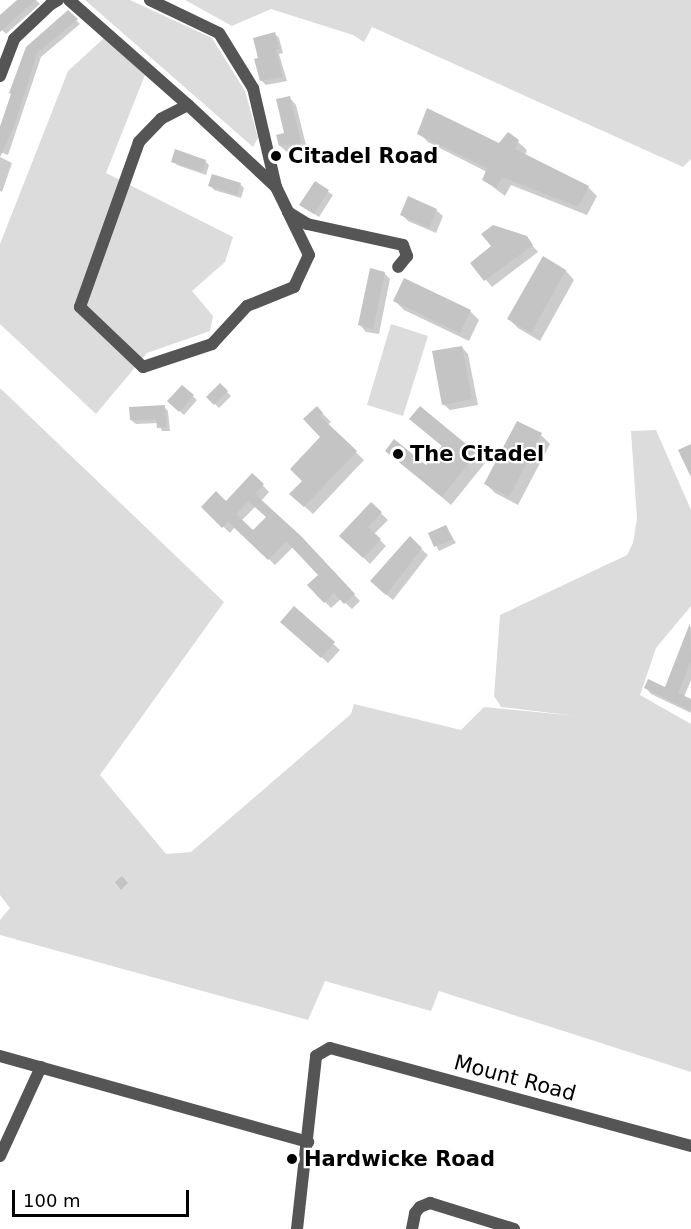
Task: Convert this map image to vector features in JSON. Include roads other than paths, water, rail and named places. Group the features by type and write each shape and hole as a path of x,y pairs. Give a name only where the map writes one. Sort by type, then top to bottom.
{"street":[{"path":"0,76 14,39 58,0"},
{"path":"69,0 188,105 276,187"},
{"path":"150,0 219,33 253,88 276,187 309,255 294,287 247,306 212,344 143,367 80,307 139,142 161,120 188,105"},
{"path":"288,212 307,224 403,245 407,256 398,267"},
{"name":"Mount Road","path":"308,1142 316,1056 330,1048 691,1146"},
{"path":"0,1056 308,1142 297,1229"},
{"path":"2,1150 41,1067"},
{"path":"412,1229 415,1213 420,1206 430,1203 514,1229"}],"place":[{"name":"Citadel Road","path":"276,156"},
{"name":"The Citadel","path":"398,454"},
{"name":"Hardwicke Road","path":"292,1159"}]}
